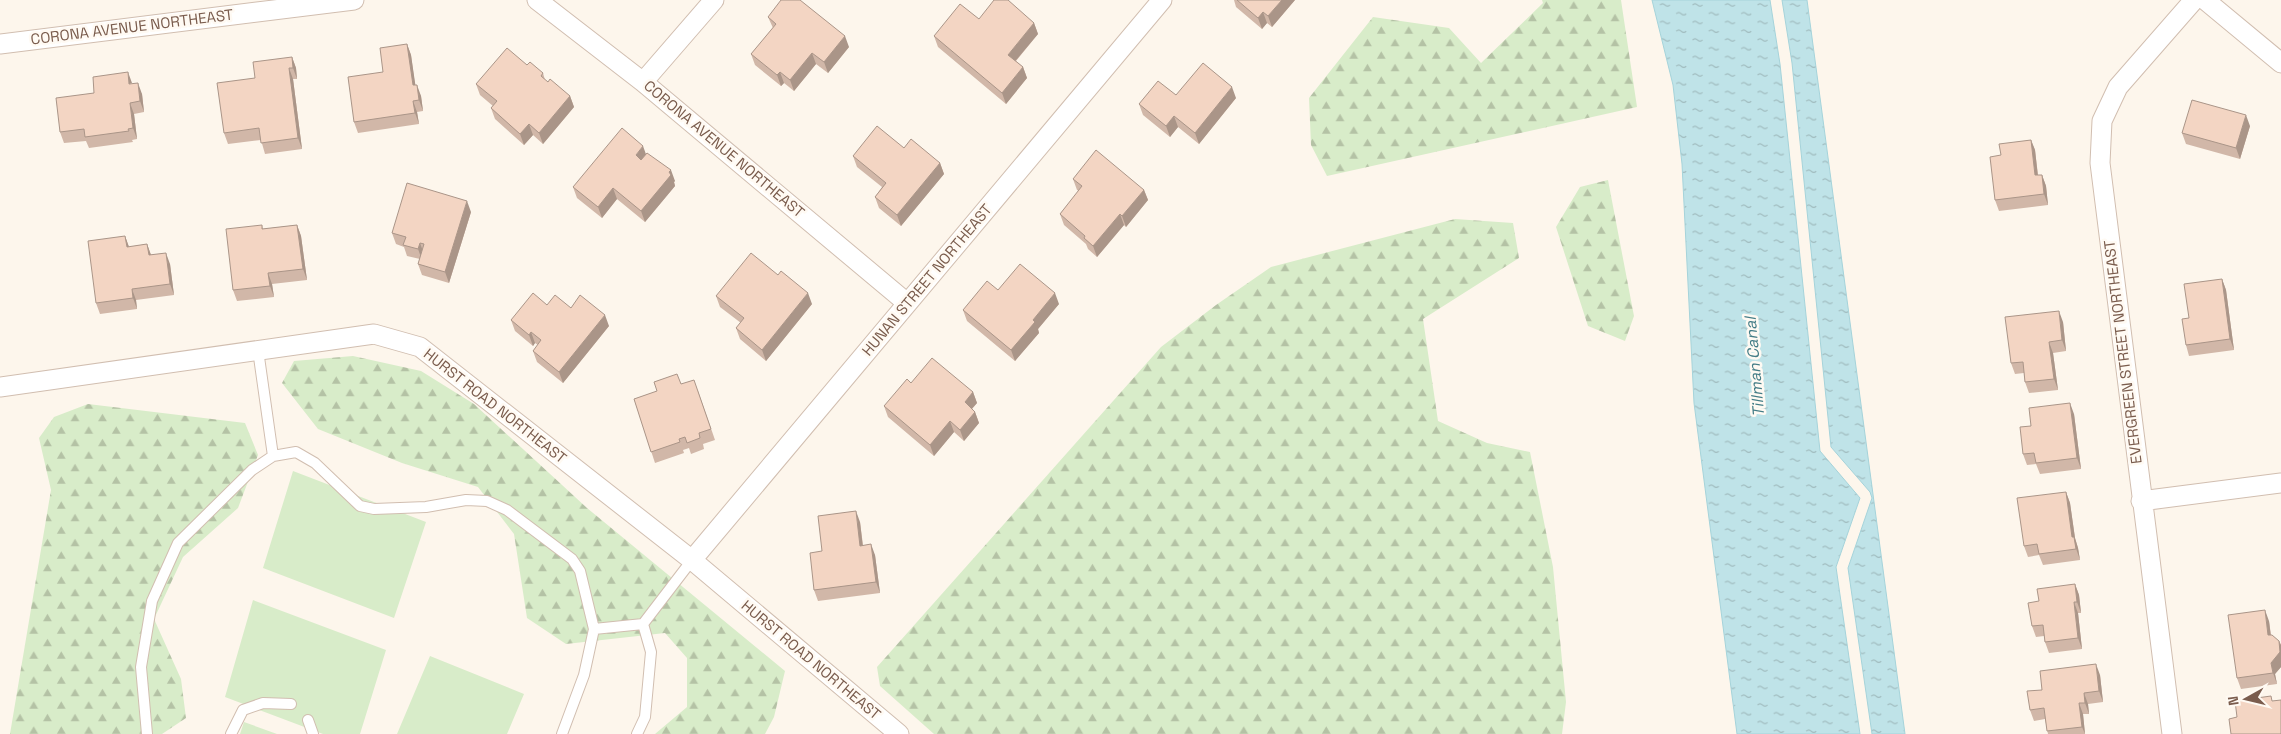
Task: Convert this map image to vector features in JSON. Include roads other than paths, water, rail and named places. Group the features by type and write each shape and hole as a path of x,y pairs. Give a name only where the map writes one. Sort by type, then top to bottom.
{"street":[{"name":"CORONA AVENUE NORTHEAST","path":"0,44 354,0"},
{"name":"CORONA AVENUE NORTHEAST","path":"537,0 643,82 907,303"},
{"path":"643,82 714,0"},
{"name":"HUNAN STREET NORTHEAST","path":"692,560 1162,0"},
{"name":"EVERGREEN STREET NORTHEAST","path":"2172,734 2141,501 2100,162 2102,121 2118,87 2194,0"},
{"path":"2204,0 2281,63"},
{"name":"HURST ROAD NORTHEAST","path":"0,387 374,334 420,347 692,560 899,734"},
{"path":"2141,501 2281,483"}],"lane":[{"path":"258,350 272,456"},
{"path":"148,734 141,667 152,602 178,543 252,470 272,456 296,452 315,463 360,506 374,509 426,507 466,500 487,501 507,510 572,559 580,570 594,629 584,675 562,734"},
{"path":"594,629 643,624 692,560"},
{"path":"637,734 645,716 651,652 643,624"},
{"path":"231,734 243,710 263,703 291,704"},
{"path":"308,720 313,734"}],"water":[{"name":"Tillman Canal","path":"1652,0 1770,0 1780,64 1820,451 1860,498 1836,567 1860,734 1737,734 1694,403 1682,164 1673,85"},
{"path":"1782,0 1807,0 1905,734 1872,734 1848,568 1872,498 1870,492 1831,447 1792,63"}]}
